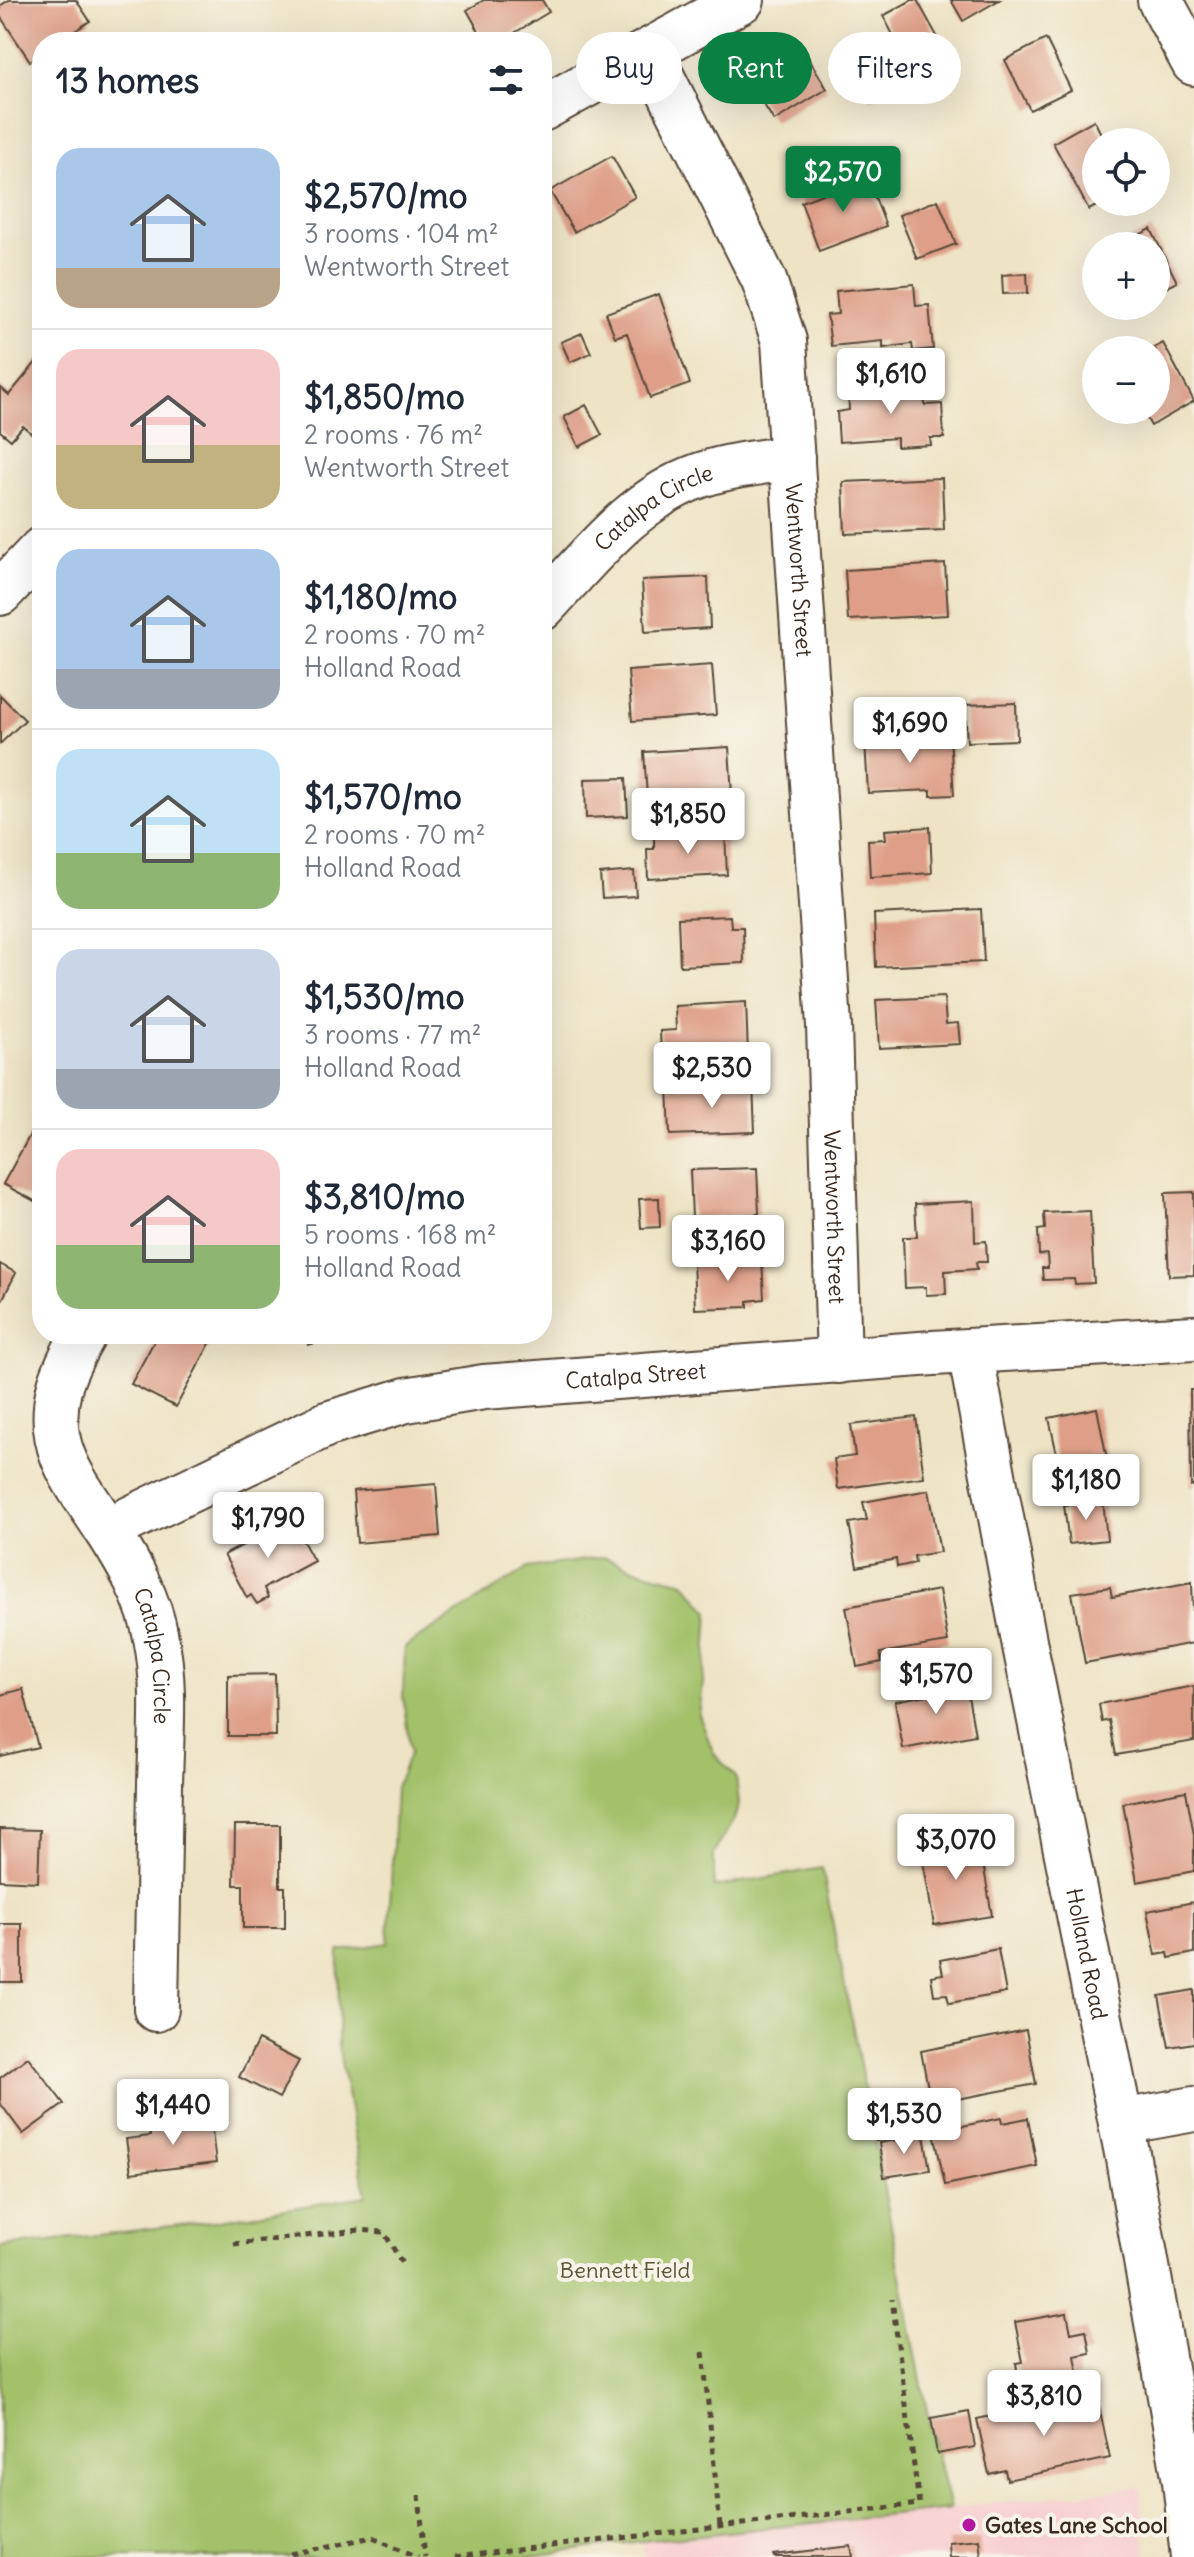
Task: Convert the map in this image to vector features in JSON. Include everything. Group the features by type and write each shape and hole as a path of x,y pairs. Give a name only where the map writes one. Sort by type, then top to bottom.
{"street":[{"path":"682,33 742,0"},
{"path":"1160,0 1194,63"},
{"path":"552,104 576,91"},
{"name":"Wentworth Street","path":"676,104 764,280 779,321 788,380 829,1026 839,1361"},
{"name":"Catalpa Circle","path":"552,598 624,522 662,493 700,475 730,467 792,458"},
{"path":"0,593 32,559"},
{"name":"Catalpa Street","path":"107,1530 327,1424 406,1400 484,1387 970,1351 1194,1338"},
{"name":"Catalpa Circle","path":"79,1344 59,1390 56,1429 61,1454 75,1485 107,1530 140,1587 152,1622 160,1664 156,2009"},
{"name":"Holland Road","path":"970,1351 1025,1646 1122,2122 1185,2481 1193,2557"},
{"path":"1122,2122 1194,2109"}],"path":[{"path":"234,2244 359,2230 384,2232 404,2267"},
{"path":"455,2557 919,2504 892,2299"},
{"path":"703,2352 720,2526"},
{"path":"419,2495 425,2557"},
{"path":"291,2554 373,2537 418,2557"}],"shaded area":[{"name":"Gates Lane School","path":"1140,2487 1146,2557 644,2557 642,2541"}],"green space":[{"name":"Bennett Field","path":"604,1557 684,1582 709,1612 699,1715 714,1754 736,1777 739,1804 714,1853 714,1887 822,1868 929,2422 950,2509 642,2541 525,2557 0,2557 0,2247 213,2221 366,2196 338,2045 339,1951 388,1943 396,1787 410,1752 403,1696 405,1647 528,1568"}],"building":[{"path":"9,0 76,0 90,21 73,32 32,32 30,61 0,16 0,6"},
{"path":"484,0 542,0 549,12 516,32 479,32 467,10"},
{"path":"917,0 935,32 892,32 883,16"},
{"path":"951,0 999,0 963,21"},
{"path":"1046,39 1071,90 1030,110 1005,60"},
{"path":"812,64 827,89 812,98"},
{"path":"764,104 802,104 774,121"},
{"path":"1094,120 1098,128 1082,128 1082,197 1053,143"},
{"path":"612,156 635,197 574,232 552,190"},
{"path":"867,177 886,226 819,251 801,202"},
{"path":"938,200 956,244 917,259 899,215"},
{"path":"1170,268 1177,282 1170,286"},
{"path":"1027,273 1028,293 1003,294 1002,275"},
{"path":"914,284 916,306 929,305 933,349 913,351 912,344 883,348 883,341 831,346 827,315 838,314 836,291"},
{"path":"659,294 690,384 650,398 627,333 615,337 606,313"},
{"path":"582,333 591,353 570,362 561,342"},
{"path":"1170,356 1194,401 1170,415"},
{"path":"32,367 32,434 23,426 11,440 0,431 0,387 9,395"},
{"path":"923,383 925,405 942,404 944,438 930,438 931,445 897,447 897,438 839,442 837,412 849,410 848,387"},
{"path":"586,405 602,435 579,447 564,417"},
{"path":"942,478 944,530 845,534 843,482"},
{"path":"945,564 948,615 848,620 845,570"},
{"path":"708,577 710,628 645,632 642,580"},
{"path":"712,665 716,715 632,721 628,671"},
{"path":"0,695 25,720 0,744"},
{"path":"1016,703 1017,740 967,742 965,705"},
{"path":"950,736 954,795 931,796 931,790 868,793 865,740"},
{"path":"729,747 732,795 694,797 694,809 665,811 664,796 647,797 644,752"},
{"path":"626,778 628,816 586,818 585,779"},
{"path":"930,827 932,873 870,877 868,840 886,839 885,830"},
{"path":"725,833 727,875 648,879 647,849 654,849 654,836"},
{"path":"634,871 636,896 602,898 600,874"},
{"path":"981,909 984,962 876,967 874,914"},
{"path":"730,916 731,927 743,927 744,963 680,966 678,918"},
{"path":"944,997 946,1024 958,1023 960,1044 879,1048 876,1000"},
{"path":"746,1002 748,1054 661,1058 660,1031 676,1030 675,1006"},
{"path":"753,1084 755,1132 670,1135 668,1087"},
{"path":"32,1131 32,1200 3,1184"},
{"path":"757,1168 759,1214 692,1218 690,1170"},
{"path":"1194,1192 1194,1275 1169,1276 1165,1193"},
{"path":"659,1198 660,1227 641,1228 639,1199"},
{"path":"974,1201 975,1242 986,1241 987,1262 976,1262 977,1269 945,1271 946,1294 926,1295 926,1287 905,1288 903,1237 917,1237 915,1204"},
{"path":"1090,1211 1094,1283 1075,1284 1074,1279 1043,1280 1042,1268 1048,1268 1047,1254 1039,1255 1038,1230 1045,1229 1044,1213"},
{"path":"762,1258 764,1299 748,1301 748,1307 695,1309 693,1260"},
{"path":"0,1264 16,1273 0,1304"},
{"path":"153,1344 210,1344 176,1407 131,1384"},
{"path":"1190,1390 1194,1390 1194,1486 1191,1486"},
{"path":"1097,1408 1107,1459 1060,1468 1049,1418"},
{"path":"916,1417 924,1477 838,1489 834,1459 855,1456 851,1425"},
{"path":"436,1484 440,1536 357,1543 353,1491"},
{"path":"929,1490 940,1552 914,1556 915,1563 897,1567 896,1559 857,1567 849,1523 867,1520 863,1502"},
{"path":"1103,1500 1107,1540 1069,1544 1064,1505"},
{"path":"291,1520 314,1561 264,1588 268,1598 257,1604 251,1595 247,1598 224,1555"},
{"path":"1192,1582 1194,1643 1085,1663 1072,1593 1110,1587 1112,1597"},
{"path":"939,1590 948,1642 880,1653 882,1662 857,1667 846,1607"},
{"path":"275,1674 276,1736 228,1736 228,1675"},
{"path":"965,1679 975,1735 903,1749 895,1701 943,1692 941,1684"},
{"path":"1194,1686 1194,1741 1116,1755 1109,1720 1102,1722 1099,1704"},
{"path":"23,1689 38,1747 0,1756 0,1695"},
{"path":"1186,1791 1194,1835 1194,1871 1137,1882 1123,1803"},
{"path":"235,1825 280,1825 280,1887 285,1887 285,1928 243,1928 243,1885 234,1885"},
{"path":"0,1829 40,1830 38,1882 0,1880"},
{"path":"979,1839 992,1916 934,1925 921,1848"},
{"path":"1194,1902 1194,1953 1169,1958 1168,1953 1156,1955 1147,1911"},
{"path":"0,1924 22,1924 22,1982 0,1982"},
{"path":"998,1949 1006,1993 949,2003 947,1994 934,1995 931,1976 943,1974 940,1960"},
{"path":"1194,1990 1194,2043 1169,2047 1159,1996"},
{"path":"1026,2030 1036,2084 931,2104 921,2051"},
{"path":"258,2040 299,2061 279,2098 239,2077"},
{"path":"28,2057 64,2104 23,2134 0,2103 0,2078"},
{"path":"903,2098 911,2134 876,2141 869,2105"},
{"path":"205,2116 206,2124 211,2123 216,2163 131,2173 126,2139 150,2136 149,2130 155,2129 155,2123 167,2122 168,2128 196,2124 195,2118"},
{"path":"1001,2118 1002,2123 1028,2118 1037,2166 945,2185 934,2132"},
{"path":"924,2135 930,2170 884,2177 879,2143"},
{"path":"1067,2313 1071,2333 1086,2330 1090,2353 1075,2356 1079,2378 1028,2387 1027,2382 1019,2383 1016,2363 1023,2362 1015,2322"},
{"path":"1079,2397 1081,2405 1098,2401 1110,2458 1007,2480 1005,2470 989,2474 977,2419"},
{"path":"969,2411 975,2447 937,2454 931,2418"},
{"path":"979,2539 981,2557 949,2557 948,2542"},
{"path":"851,2546 853,2557 774,2557 774,2555"}],"place":[{"name":"Gates Lane School","path":"969,2525"}]}
